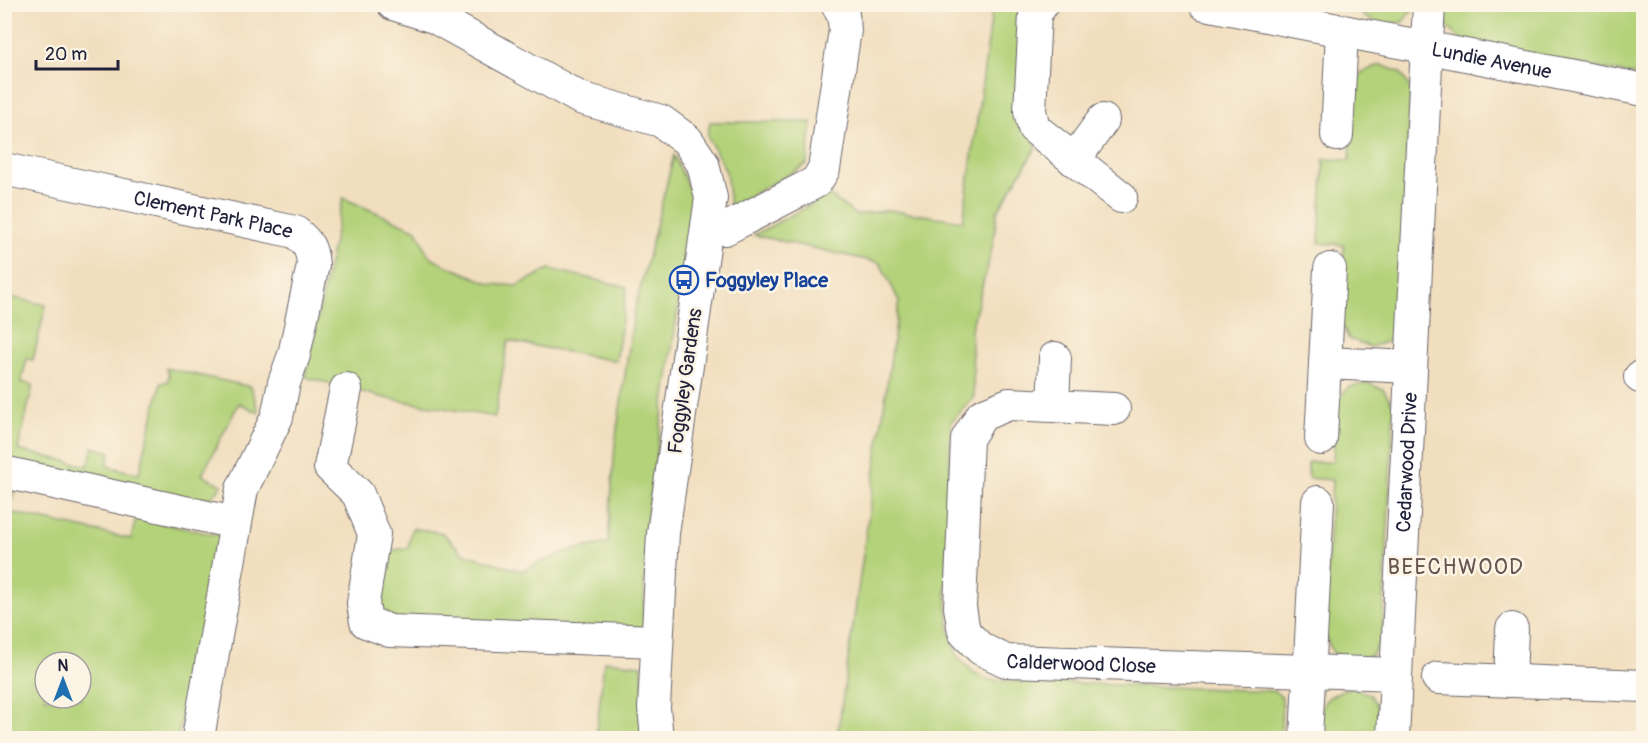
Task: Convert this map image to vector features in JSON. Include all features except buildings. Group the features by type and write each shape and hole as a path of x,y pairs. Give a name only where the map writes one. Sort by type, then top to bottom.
{"street":[{"name":"Foggyley Gardens","path":"393,4 436,11 580,98 661,121 687,140 703,164 711,198 663,533 654,708 657,738"},
{"path":"707,228 725,229 816,182 824,170 845,30 843,15 837,4"},
{"path":"1042,4 1035,14 1030,111 1034,128 1121,197"},
{"name":"Lundie Avenue","path":"1205,4 1644,90"},
{"name":"Cedarwood Drive","path":"1393,738 1429,4"},
{"path":"1336,135 1342,31"},
{"path":"1074,160 1104,120"},
{"name":"Clement Park Place","path":"4,169 295,232 306,240 312,253 313,265 294,355 284,382 277,417 242,489 198,738"},
{"path":"1321,439 1330,269"},
{"path":"1053,406 1055,358"},
{"name":"Cedarwood Drive","path":"1325,363 1411,367"},
{"path":"346,389 330,467 358,494 374,534 363,603 366,622 390,631 656,641"},
{"name":"Calderwood Close","path":"1114,409 1009,404 982,415 967,439 960,607 964,632 981,650 1006,661 1396,674"},
{"path":"4,472 235,523"},
{"path":"1306,738 1318,502"},
{"path":"1510,681 1512,629"},
{"path":"1438,678 1644,686"}],"green space":[{"path":"993,5 1025,5 1036,148 997,212 993,244 971,330 974,397 951,422 946,594 950,633 957,656 973,672 989,680 1274,691 1282,697 1281,738 837,738 899,301 880,263 754,235 829,195 856,215 889,210 963,221"},
{"path":"1357,5 1415,5 1403,22 1383,26 1363,16"},
{"path":"1442,5 1643,5 1643,77 1465,42 1448,28"},
{"path":"1381,65 1400,72 1411,89 1398,325 1389,341 1370,347 1349,339 1340,321 1344,245 1319,243 1324,159 1350,160 1353,87 1362,72"},
{"path":"710,122 812,122 807,164 730,207 726,171 707,136"},
{"path":"674,155 694,201 645,531 644,630 398,622 378,605 387,551 408,548 412,528 443,533 463,553 521,571 568,551 608,543 615,444 634,313"},
{"path":"343,198 417,230 428,255 445,265 491,284 517,286 549,269 627,287 616,361 508,341 495,417 385,398 305,377"},
{"path":"5,296 46,305 33,360 27,359 21,382 33,385 18,450 88,466 93,447 110,452 107,466 139,474 161,383 168,381 169,374 166,368 251,387 259,413 239,403 202,475 222,485 212,497 196,499 5,465"},
{"path":"1367,383 1383,389 1394,406 1382,639 1371,656 1351,661 1333,653 1324,633 1332,480 1308,478 1308,462 1333,462 1336,400 1349,387"},
{"path":"4,484 14,491 9,512 131,539 136,518 221,536 193,701 181,722 178,738 5,738"},
{"path":"604,661 642,665 647,738 596,738"},
{"path":"1350,687 1370,694 1378,709 1377,738 1319,738 1321,711 1326,700"}],"place":[{"name":"Foggyley Place","path":"684,280"}],"district":[{"name":"BEECHWOOD","path":"1456,567"}]}
